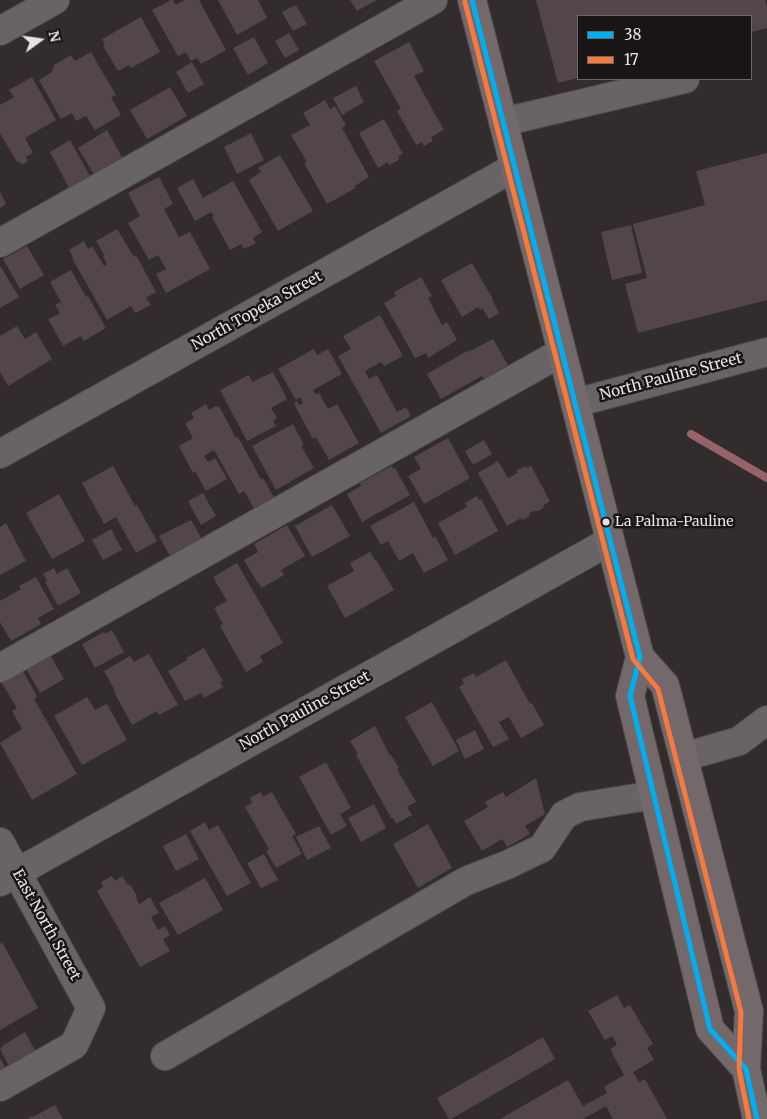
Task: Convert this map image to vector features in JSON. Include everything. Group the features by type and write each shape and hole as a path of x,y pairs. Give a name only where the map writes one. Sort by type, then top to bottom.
{"main road":[{"path":"472,0 640,657 665,685 749,1011 746,1069 757,1119"},
{"path":"640,657 630,696 710,1030 746,1069"}],"street":[{"path":"0,31 55,0"},
{"path":"0,244 433,0"},
{"path":"503,122 563,106 680,80"},
{"name":"North Topeka Street","path":"0,454 515,168"},
{"path":"0,668 562,352"},
{"name":"North Pauline Street","path":"575,402 767,352"},
{"name":"North Pauline Street","path":"8,877 610,541"},
{"path":"684,757 739,741 767,720"},
{"path":"165,1056 466,881 509,864 542,848 564,815 580,807 654,795"},
{"name":"East North Street","path":"0,842 8,877 91,1008 74,1046 0,1087"}],"building":[{"path":"171,0 176,5 185,0 199,0 226,50 201,64 197,58 191,61 186,52 178,56 152,10"},
{"path":"218,0 258,0 267,18 237,35"},
{"path":"350,0 377,0 357,11"},
{"path":"536,0 765,0 767,6 767,28 752,32 752,15 577,15 577,78 558,83"},
{"path":"296,5 307,24 293,31 282,12"},
{"path":"141,17 160,52 131,68 129,65 118,71 103,46 105,45 102,39"},
{"path":"289,33 299,50 285,58 275,41"},
{"path":"254,37 268,63 248,75 233,48"},
{"path":"409,42 424,71 414,76 444,130 431,137 433,141 424,146 422,142 416,145 397,111 401,109 374,61"},
{"path":"91,52 116,95 111,97 121,115 95,130 86,116 76,121 72,113 61,119 39,80 52,72 54,65 71,55 75,61"},
{"path":"192,62 204,84 188,93 176,72"},
{"path":"32,77 56,120 25,138 33,153 26,157 28,161 22,165 19,161 17,162 0,133 0,105 14,97 9,90"},
{"path":"356,86 364,102 342,115 333,98"},
{"path":"170,87 187,116 147,139 130,110"},
{"path":"325,100 330,109 335,106 346,125 342,128 369,177 355,186 356,188 327,204 304,163 307,162 291,135 310,125 303,113"},
{"path":"384,119 403,154 398,156 399,160 389,165 388,162 378,168 359,133"},
{"path":"107,130 124,161 96,178 78,148"},
{"path":"251,133 264,160 237,174 224,147"},
{"path":"70,140 90,176 69,188 50,152"},
{"path":"767,153 767,300 638,333 625,284 647,278 633,224 705,205 696,171"},
{"path":"280,155 313,211 278,231 249,180 261,172 258,168"},
{"path":"159,177 173,204 164,209 179,237 190,232 210,269 166,293 156,274 166,269 158,255 149,260 128,223 140,216 128,193"},
{"path":"193,179 203,198 233,181 262,232 253,238 256,243 244,249 241,244 230,250 211,212 195,221 177,188"},
{"path":"0,192 6,204 0,208"},
{"path":"631,225 642,273 612,280 601,232"},
{"path":"117,229 134,257 136,255 156,292 146,298 151,305 135,313 131,306 107,320 69,250 84,241 88,249 92,246 104,266 107,264 103,256 105,256 96,241"},
{"path":"27,246 44,275 20,289 3,259"},
{"path":"472,263 499,313 489,319 482,308 480,310 478,307 462,317 441,280"},
{"path":"0,268 19,297 0,308"},
{"path":"71,270 106,328 84,341 81,336 63,346 48,319 60,313 55,305 61,302 50,282"},
{"path":"421,277 432,296 428,298 442,325 447,322 457,340 428,358 426,353 415,358 384,303 396,296 394,292"},
{"path":"380,315 403,356 384,366 381,362 365,371 369,379 377,375 397,412 406,407 411,416 381,433 338,356 351,349 343,336"},
{"path":"17,326 25,339 36,332 52,359 8,386 0,372 0,336"},
{"path":"493,339 508,365 484,379 482,376 441,399 427,374 467,351"},
{"path":"314,349 317,355 328,349 342,374 313,390 315,394 319,393 328,409 337,404 359,443 329,460 316,437 313,439 294,404 297,401 299,405 303,403 300,397 296,400 278,369"},
{"path":"273,372 287,399 271,408 277,418 273,421 276,426 247,441 220,390 249,375 252,382"},
{"path":"206,404 209,410 219,406 236,438 238,437 261,479 263,478 276,501 256,512 244,491 239,494 214,450 204,456 208,462 215,458 227,479 206,491 195,471 193,473 179,446 193,438 186,425 186,423 194,418 191,413"},
{"path":"293,424 304,445 301,446 314,468 276,490 252,446"},
{"path":"448,438 470,478 424,504 408,476 421,469 414,457"},
{"path":"484,440 492,454 473,465 465,451"},
{"path":"498,461 508,478 518,473 516,471 525,466 527,468 531,466 550,501 542,509 529,513 530,516 522,520 521,518 507,526 478,473"},
{"path":"113,466 157,541 136,553 116,517 104,524 82,483"},
{"path":"392,466 410,495 362,522 347,494 361,486 360,483"},
{"path":"203,493 216,516 201,525 188,501"},
{"path":"59,494 85,541 52,559 26,513"},
{"path":"477,496 479,500 481,499 498,531 455,555 438,523 467,507 465,503"},
{"path":"414,502 433,538 435,536 448,560 424,573 413,553 399,561 388,541 381,545 370,526"},
{"path":"332,505 350,536 312,557 295,526"},
{"path":"191,520 203,541 172,560 159,536"},
{"path":"6,523 26,561 0,575 0,527"},
{"path":"287,525 305,556 281,570 284,575 262,588 244,560 258,552 254,544"},
{"path":"111,529 122,550 103,560 92,540"},
{"path":"370,552 394,590 345,618 327,586 354,571 350,563"},
{"path":"237,563 283,643 260,656 263,662 246,672 220,626 223,624 214,608 227,601 213,577"},
{"path":"54,568 57,574 67,568 81,593 58,606 45,582 47,581 43,574"},
{"path":"36,577 54,609 38,618 41,624 11,641 0,622 0,601 21,589 19,586"},
{"path":"112,630 124,652 95,668 82,644 104,632 105,634"},
{"path":"204,648 223,681 220,682 223,687 204,698 201,693 185,701 168,671"},
{"path":"149,654 178,705 159,715 157,711 132,725 104,671 130,656 134,662"},
{"path":"50,655 64,679 40,693 26,668"},
{"path":"506,660 544,725 521,738 509,717 499,722 509,739 493,747 459,687 464,684 462,679 474,673 476,677"},
{"path":"21,668 37,696 34,699 77,774 32,800 0,743 22,729 12,711 17,708 0,680"},
{"path":"87,697 95,710 107,704 127,740 82,765 54,716"},
{"path":"432,702 459,751 433,766 405,717"},
{"path":"375,726 416,802 407,807 412,815 396,824 356,755 358,754 350,741"},
{"path":"475,730 484,749 465,759 456,740"},
{"path":"326,762 351,808 340,814 347,826 331,835 299,777"},
{"path":"536,778 545,814 525,826 530,834 507,847 502,839 482,851 464,821 488,807 485,802 503,792 506,797"},
{"path":"261,792 263,797 272,792 296,834 292,836 302,854 276,868 266,851 269,849 245,807 252,803 250,798"},
{"path":"374,804 386,828 361,842 348,818"},
{"path":"205,822 209,830 218,825 251,883 227,896 190,831"},
{"path":"428,824 452,868 418,888 393,844"},
{"path":"319,826 331,848 307,860 296,837"},
{"path":"186,834 199,859 176,871 163,846"},
{"path":"264,854 278,880 261,888 247,863"},
{"path":"112,876 115,881 122,876 128,885 130,884 139,904 150,897 159,913 151,917 158,930 165,926 170,935 163,939 170,951 140,967 97,891 103,887 101,882"},
{"path":"205,878 223,910 178,935 159,903"},
{"path":"2,942 38,1008 0,1030 0,944"},
{"path":"617,995 624,1008 630,1005 653,1044 647,1048 654,1060 633,1072 639,1082 645,1079 667,1119 613,1119 606,1106 583,1119 500,1119 568,1080 583,1106 607,1093 604,1087 624,1075 610,1049 617,1045 612,1036 605,1040 588,1011"},
{"path":"25,1032 38,1056 11,1070 0,1049"},
{"path":"543,1037 555,1059 449,1119 437,1098"},
{"path":"0,1058 7,1071 0,1081"},
{"path":"55,1105 63,1119 27,1119 33,1117"}],"waterway":[{"path":"691,434 767,478"}],"transit line":[{"name":"38","path":"472,0 640,657 630,696 710,1029 746,1069 757,1119"},
{"name":"17","path":"465,2 633,659 658,689 741,1012 739,1069 749,1119"}],"place":[{"name":"La Palma-Pauline","path":"606,522"}]}
